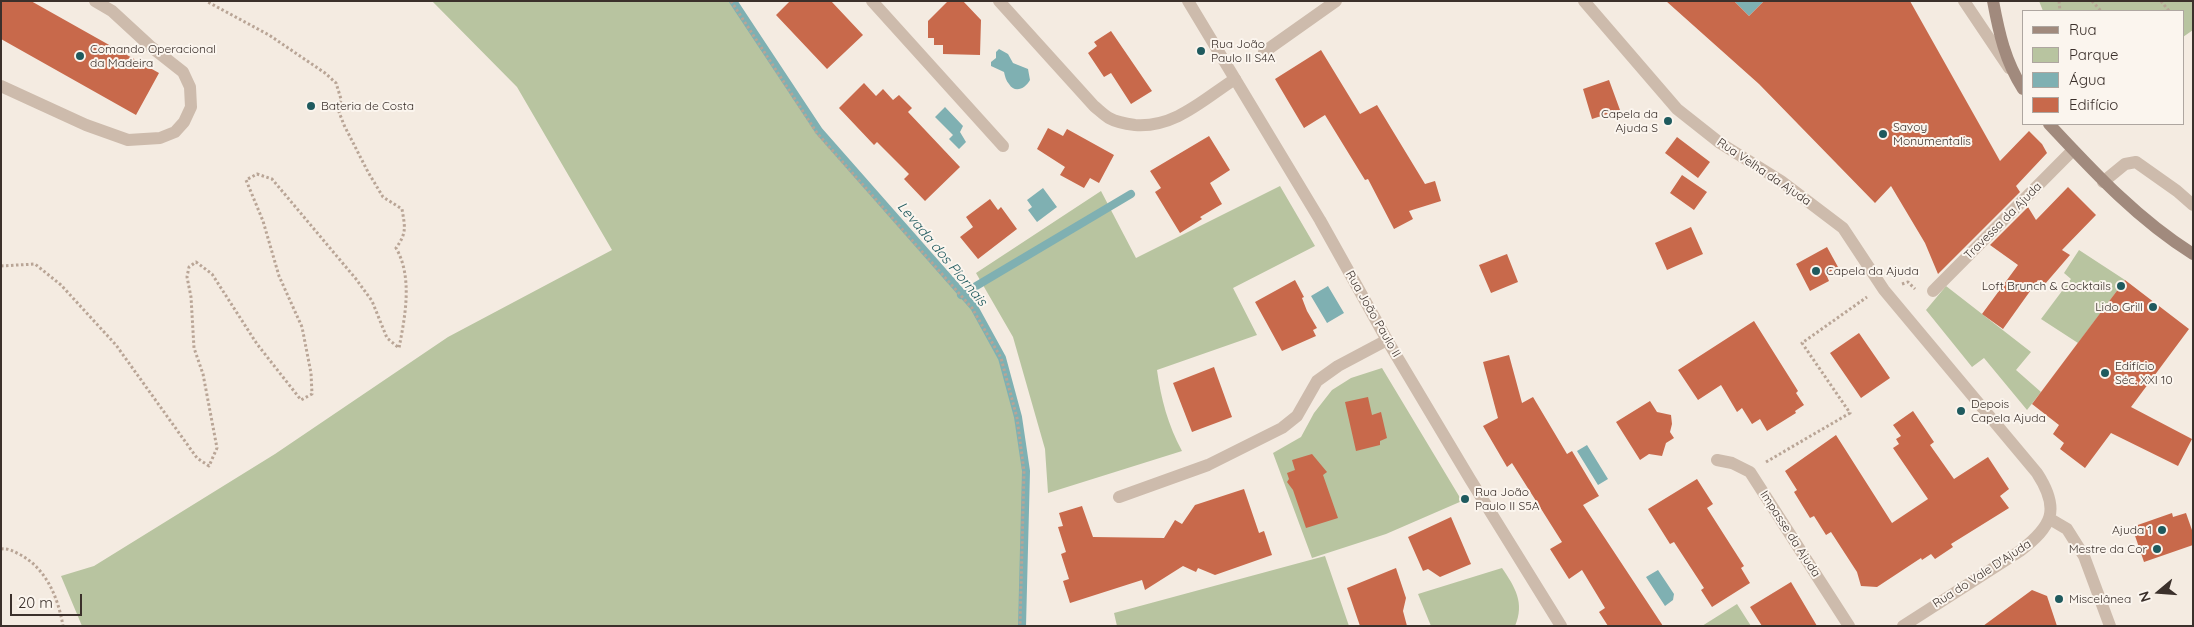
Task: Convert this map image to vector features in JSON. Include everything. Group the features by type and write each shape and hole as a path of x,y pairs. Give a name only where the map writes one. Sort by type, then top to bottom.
{"main road":[{"path":"1993,1 1998,34 2012,73 2022,88"},
{"path":"2050,125 2103,182 2138,214 2193,254"}],"street":[{"path":"1,86 86,126 128,140 160,138 174,132 184,122 191,106 190,87 183,72 150,46 112,11 95,1"},
{"path":"872,1 1003,146"},
{"path":"999,1 1094,106 1110,119 1146,126 1166,122 1178,117 1235,79"},
{"name":"Rua João Paulo II","path":"1188,1 1320,220 1387,340 1558,625"},
{"name":"Rua Velha da Ajuda","path":"1584,1 1677,109 1720,143 1781,181 1843,228 1884,290 2037,473 2047,488 2052,510 2050,519"},
{"path":"1964,1 2012,73"},
{"path":"1264,52 1332,2"},
{"name":"Travessa da Ajuda","path":"1933,291 2073,150"},
{"path":"2103,182 2125,164 2136,162 2177,191 2193,205"},
{"path":"1119,497 1208,464 1282,428 1297,416 1316,381 1338,366 1387,340"},
{"name":"Impasse da Ajuda","path":"1717,460 1732,463 1750,472 1849,626"},
{"path":"2050,519 2067,529 2084,556 2110,626"},
{"name":"Rua do Vale D'Ajuda","path":"1903,626 2020,551 2038,537 2050,519"}],"path":[{"path":"1,266 35,264 61,285 116,345 197,458 209,466 217,448 203,374 194,348 192,298 187,277 189,267 196,262 212,274 257,344 301,400 312,394 311,373 302,327 278,276 263,221 246,180 257,174 272,179 356,279 372,301 387,338 399,348 406,314 402,257 396,248 404,238 405,226 402,210 383,197 344,125 339,112 341,99 336,83 269,35 206,1"},
{"path":"731,1 817,133 972,308 1001,358 1016,418 1024,471 1020,626"},
{"path":"1900,285 1908,282 1919,294"},
{"path":"1760,466 1850,413 1802,343 1870,296"},
{"path":"1,549 7,548 27,559 46,578 60,608 63,626"}],"green space":[{"path":"432,1 731,1 817,133 972,308 1001,358 1017,418 1024,471 1020,626 82,626 61,576 94,566 275,454 448,337 612,250 517,87"},
{"path":"2039,1 2193,1 2193,30 2184,36 2184,10 2043,10"},
{"path":"1280,186 1315,246 1233,288 1257,335 1157,370 1166,412 1182,451 1048,493 1045,449 1013,337 976,273 1101,191 1136,258"},
{"path":"2079,250 2125,280 2078,343 2041,319 2071,279 2064,273"},
{"path":"1946,286 2031,352 2016,370 2041,392 2027,410 1984,358 1972,367 1926,310"},
{"path":"1382,368 1462,501 1386,534 1312,558 1273,453 1301,437 1314,413 1332,390 1351,378"},
{"path":"1325,556 1349,626 1117,626 1114,613"},
{"path":"1502,568 1511,582 1519,603 1518,618 1515,626 1431,626 1418,594"},
{"path":"1737,604 1751,626 1702,626"}],"water":[{"path":"1734,1 1764,1 1749,16"},
{"path":"999,49 1008,54 1013,63 1028,69 1030,80 1020,89 1011,87 1004,72 991,66 991,62 996,58 996,52"},
{"path":"945,107 963,126 960,132 966,142 959,149 949,139 953,135 935,117"},
{"path":"1043,188 1057,207 1037,222 1028,210 1032,207 1027,200"},
{"path":"1328,286 1344,313 1327,323 1311,296"},
{"path":"1587,445 1608,479 1598,485 1577,451"},
{"path":"1658,570 1674,594 1673,600 1665,606 1646,577"}],"building":[{"name":"Comando Operacional da Madeira","path":"1,1 31,1 159,73 136,115 1,39"},
{"path":"790,1 831,1 863,35 827,69 776,15"},
{"path":"948,1 963,1 981,20 980,55 943,54 943,45 934,45 934,38 928,38 928,21"},
{"name":"Savoy Monumentalis","path":"1666,1 1734,1 1749,16 1764,1 1910,1 2000,161 2029,131 2042,144 2047,153 2016,186 2020,192 1938,274 1925,243 1891,186 1875,203 1759,84"},
{"path":"1111,31 1152,91 1131,104 1111,73 1104,77 1088,53 1097,46 1094,42"},
{"path":"1321,50 1360,114 1377,105 1425,184 1435,181 1441,201 1409,211 1413,219 1394,229 1368,179 1365,180 1325,115 1304,128 1275,79"},
{"path":"1609,80 1620,110 1592,119 1583,89"},
{"path":"864,83 876,96 883,89 893,100 899,95 912,108 908,112 960,167 925,201 904,179 909,174 877,142 874,145 839,108"},
{"path":"1048,128 1063,136 1067,129 1114,155 1099,183 1090,178 1084,188 1060,175 1065,167 1037,149"},
{"path":"1209,136 1230,170 1210,183 1222,204 1200,217 1202,219 1180,233 1155,192 1161,188 1150,171"},
{"path":"1677,137 1710,162 1698,178 1665,153"},
{"path":"1682,175 1707,192 1694,210 1670,193"},
{"path":"2068,187 2096,215 2062,250 2070,255 2045,284 2038,280 2003,329 1982,314 2018,265 1990,245 2028,207 2036,220"},
{"path":"990,199 998,210 1001,207 1017,229 978,259 960,237 973,227 966,217"},
{"path":"1691,227 1703,254 1667,270 1655,243"},
{"name":"Capela da Ajuda","path":"1827,247 1838,267 1826,274 1829,281 1810,291 1796,264"},
{"path":"1507,254 1518,282 1491,293 1479,265"},
{"path":"1295,280 1304,297 1302,298 1307,311 1317,328 1313,330 1316,336 1282,351 1255,302"},
{"name":"Edifício Séc. XXI 10","path":"2125,280 2189,329 2131,407 2192,439 2178,466 2111,433 2085,468 2060,449 2064,443 2053,434 2059,425 2032,404"},
{"path":"1754,321 1798,391 1796,393 1804,405 1795,411 1796,413 1767,431 1760,419 1752,424 1742,408 1737,412 1721,385 1698,400 1678,370"},
{"path":"1859,333 1890,378 1861,398 1830,353"},
{"path":"1509,355 1522,403 1533,397 1567,454 1572,451 1599,496 1583,505 1663,626 1608,626 1599,612 1605,608 1582,570 1569,579 1550,549 1562,542 1512,463 1507,467 1483,426 1498,418 1483,362"},
{"path":"1214,367 1232,417 1192,432 1173,383"},
{"path":"1368,397 1372,415 1381,412 1387,438 1380,441 1380,445 1356,451 1345,402"},
{"path":"1650,401 1657,412 1671,415 1672,424 1670,432 1674,438 1666,443 1662,456 1649,454 1640,460 1616,422"},
{"path":"1913,411 1934,442 1930,445 1954,479 1988,457 2009,489 2000,496 2009,508 1951,544 1953,547 1935,559 1931,554 1922,560 1921,558 1877,587 1861,586 1857,572 1831,532 1826,535 1814,516 1810,518 1794,492 1797,490 1785,471 1836,435 1892,523 1928,499 1893,448 1899,444 1896,439 1901,436 1893,425"},
{"path":"1312,454 1327,472 1323,475 1338,518 1306,528 1293,490 1287,482 1289,479 1287,473 1295,470 1292,460"},
{"path":"1697,479 1713,504 1707,508 1744,566 1741,568 1750,583 1712,607 1701,590 1704,588 1674,542 1670,544 1648,509"},
{"path":"1244,489 1259,533 1264,531 1272,555 1215,575 1198,568 1196,572 1183,566 1145,590 1142,580 1070,603 1063,581 1069,579 1061,554 1066,552 1058,527 1063,526 1059,513 1082,506 1093,537 1164,538 1175,520 1182,524 1195,505"},
{"name":"Ajuda 1","path":"2172,513 2173,517 2186,513 2193,533 2193,545 2144,562 2132,527"},
{"path":"1451,517 1471,564 1440,577 1428,569 1423,571 1408,537"},
{"path":"1396,568 1406,598 1403,611 1407,626 1360,626 1347,588"},
{"path":"1791,582 1817,626 1762,626 1750,607"},
{"path":"2032,590 2047,596 2057,626 1983,626"}],"waterway":[{"name":"Levada dos Piornais","path":"733,1 819,131 974,307 1002,358 1018,417 1026,471 1022,626"},
{"path":"961,295 1131,194"}],"place":[{"name":"Rua João Paulo II S4A","path":"1201,51"},
{"name":"Comando Operacional da Madeira","path":"80,56"},
{"name":"Bateria de Costa","path":"311,106"},
{"name":"Capela da Ajuda S","path":"1668,121"},
{"name":"Savoy Monumentalis","path":"1883,134"},
{"name":"Capela da Ajuda","path":"1816,271"},
{"name":"Loft Brunch & Cocktails","path":"2121,286"},
{"name":"Lido Grill","path":"2153,307"},
{"name":"Edifício Séc. XXI 10","path":"2105,373"},
{"name":"Depois Capela Ajuda","path":"1961,411"},
{"name":"Rua João Paulo II S5A","path":"1465,499"},
{"name":"Ajuda 1","path":"2162,530"},
{"name":"Mestre da Cor","path":"2157,549"},
{"name":"Miscelânea","path":"2059,599"}]}
